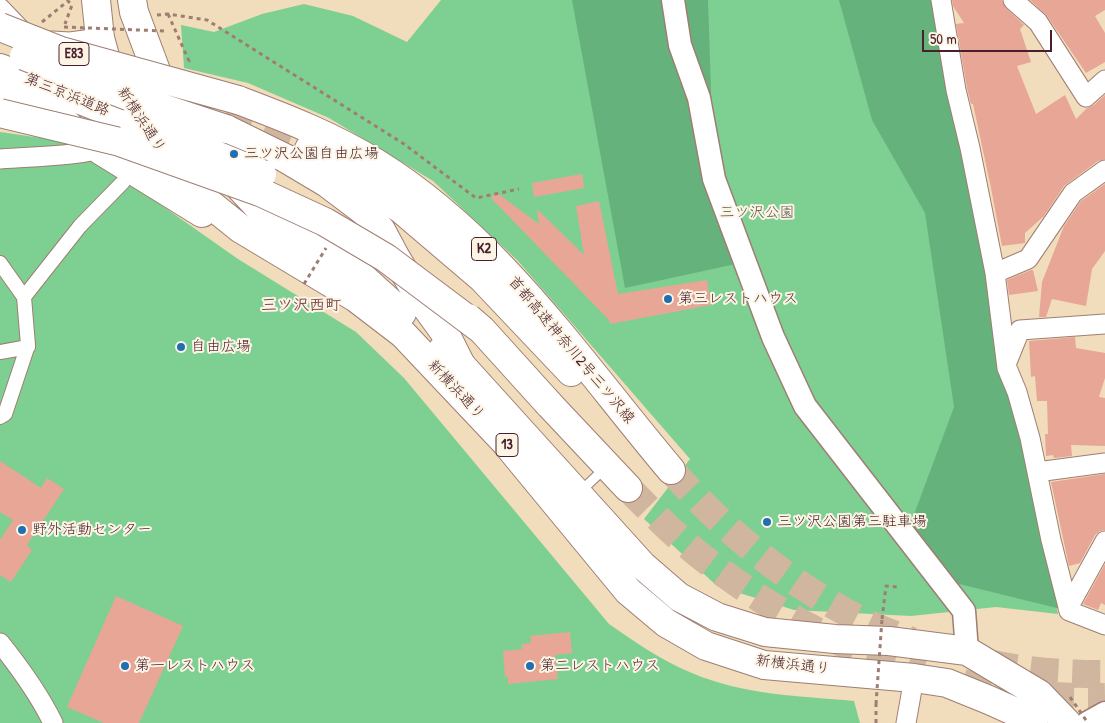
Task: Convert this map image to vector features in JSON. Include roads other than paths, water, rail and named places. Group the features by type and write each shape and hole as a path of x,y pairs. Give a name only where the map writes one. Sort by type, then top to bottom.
{"main road":[{"name":"新横浜通り","path":"96,0 100,38 106,60 123,97 141,129 190,188 244,231 356,298 403,334 506,443 628,591 666,623 706,646 764,665 914,678 947,683 997,703 1020,714 1033,723"},
{"name":"新横浜通り","path":"132,0 134,12 167,100 182,118 192,136 262,210 359,274 461,365 642,565 679,597 717,617 765,632 835,639 889,641 967,651 1069,710"},
{"path":"0,21 36,32 123,97 182,118"},
{"name":"E83","path":"0,27 62,51 149,76"},
{"path":"0,45 40,63 120,93 226,129 285,158 327,183 364,211 381,230 421,300 445,333 461,365"},
{"name":"第三京浜道路","path":"0,68 141,129"},
{"name":"首都高速神奈川2号三ツ沢線","path":"149,76 238,100 309,127 344,144 376,163 435,206 475,240 526,292 670,472 482,278 401,208 309,149"},
{"path":"0,91 59,118 100,150 220,225 244,231"},
{"path":"0,112 120,142 260,192 325,222 386,258 482,330"},
{"path":"141,129 253,170 301,193 341,216 381,243 482,330 628,488"}],"street":[{"path":"673,0 680,45 699,98 714,179 773,337 805,406 964,611 967,651"},
{"path":"941,0 956,90 970,148 995,273 1006,363 1024,414 1068,608 1069,611 1105,626"},
{"path":"1013,0 1038,22 1086,98 1105,80"},
{"path":"0,8 36,32 70,42 100,38"},
{"path":"0,112 36,118 100,150"},
{"path":"0,159 100,150 141,129 182,118"},
{"path":"995,273 1028,259 1073,193 1105,170"},
{"path":"24,296 80,226 123,182"},
{"path":"0,263 24,296 28,347 5,414 0,417"},
{"path":"1006,363 1020,330 1105,324"},
{"path":"0,352 28,347"},
{"path":"1037,472 1105,463"},
{"path":"1068,608 1105,541"},
{"path":"0,643 24,673 45,706 52,723"},
{"path":"906,723 914,678"},
{"path":"1088,723 1105,713"}],"lane":[{"path":"578,494 608,466"}],"tunnel":[{"path":"224,117 309,149"},
{"path":"671,470 722,523 781,571 844,611 878,628 912,641"},
{"path":"628,488 693,550 754,595 835,640 923,673"},
{"path":"989,663 1047,672 1105,674"},
{"path":"963,683 998,690 1034,694 1069,697 1105,697"}],"place":[{"name":"三ツ沢公園自由広場","path":"234,154"},
{"name":"第三レストハウス","path":"668,299"},
{"name":"自由広場","path":"181,347"},
{"name":"三ツ沢公園第三駐車場","path":"767,522"},
{"name":"野外活動センター","path":"22,530"},
{"name":"第一レストハウス","path":"125,666"},
{"name":"第二レストハウス","path":"530,666"}],"district":[{"name":"三ツ沢西町","path":"301,306"}],"park label":[{"name":"三ツ沢公園","path":"757,213"}]}
